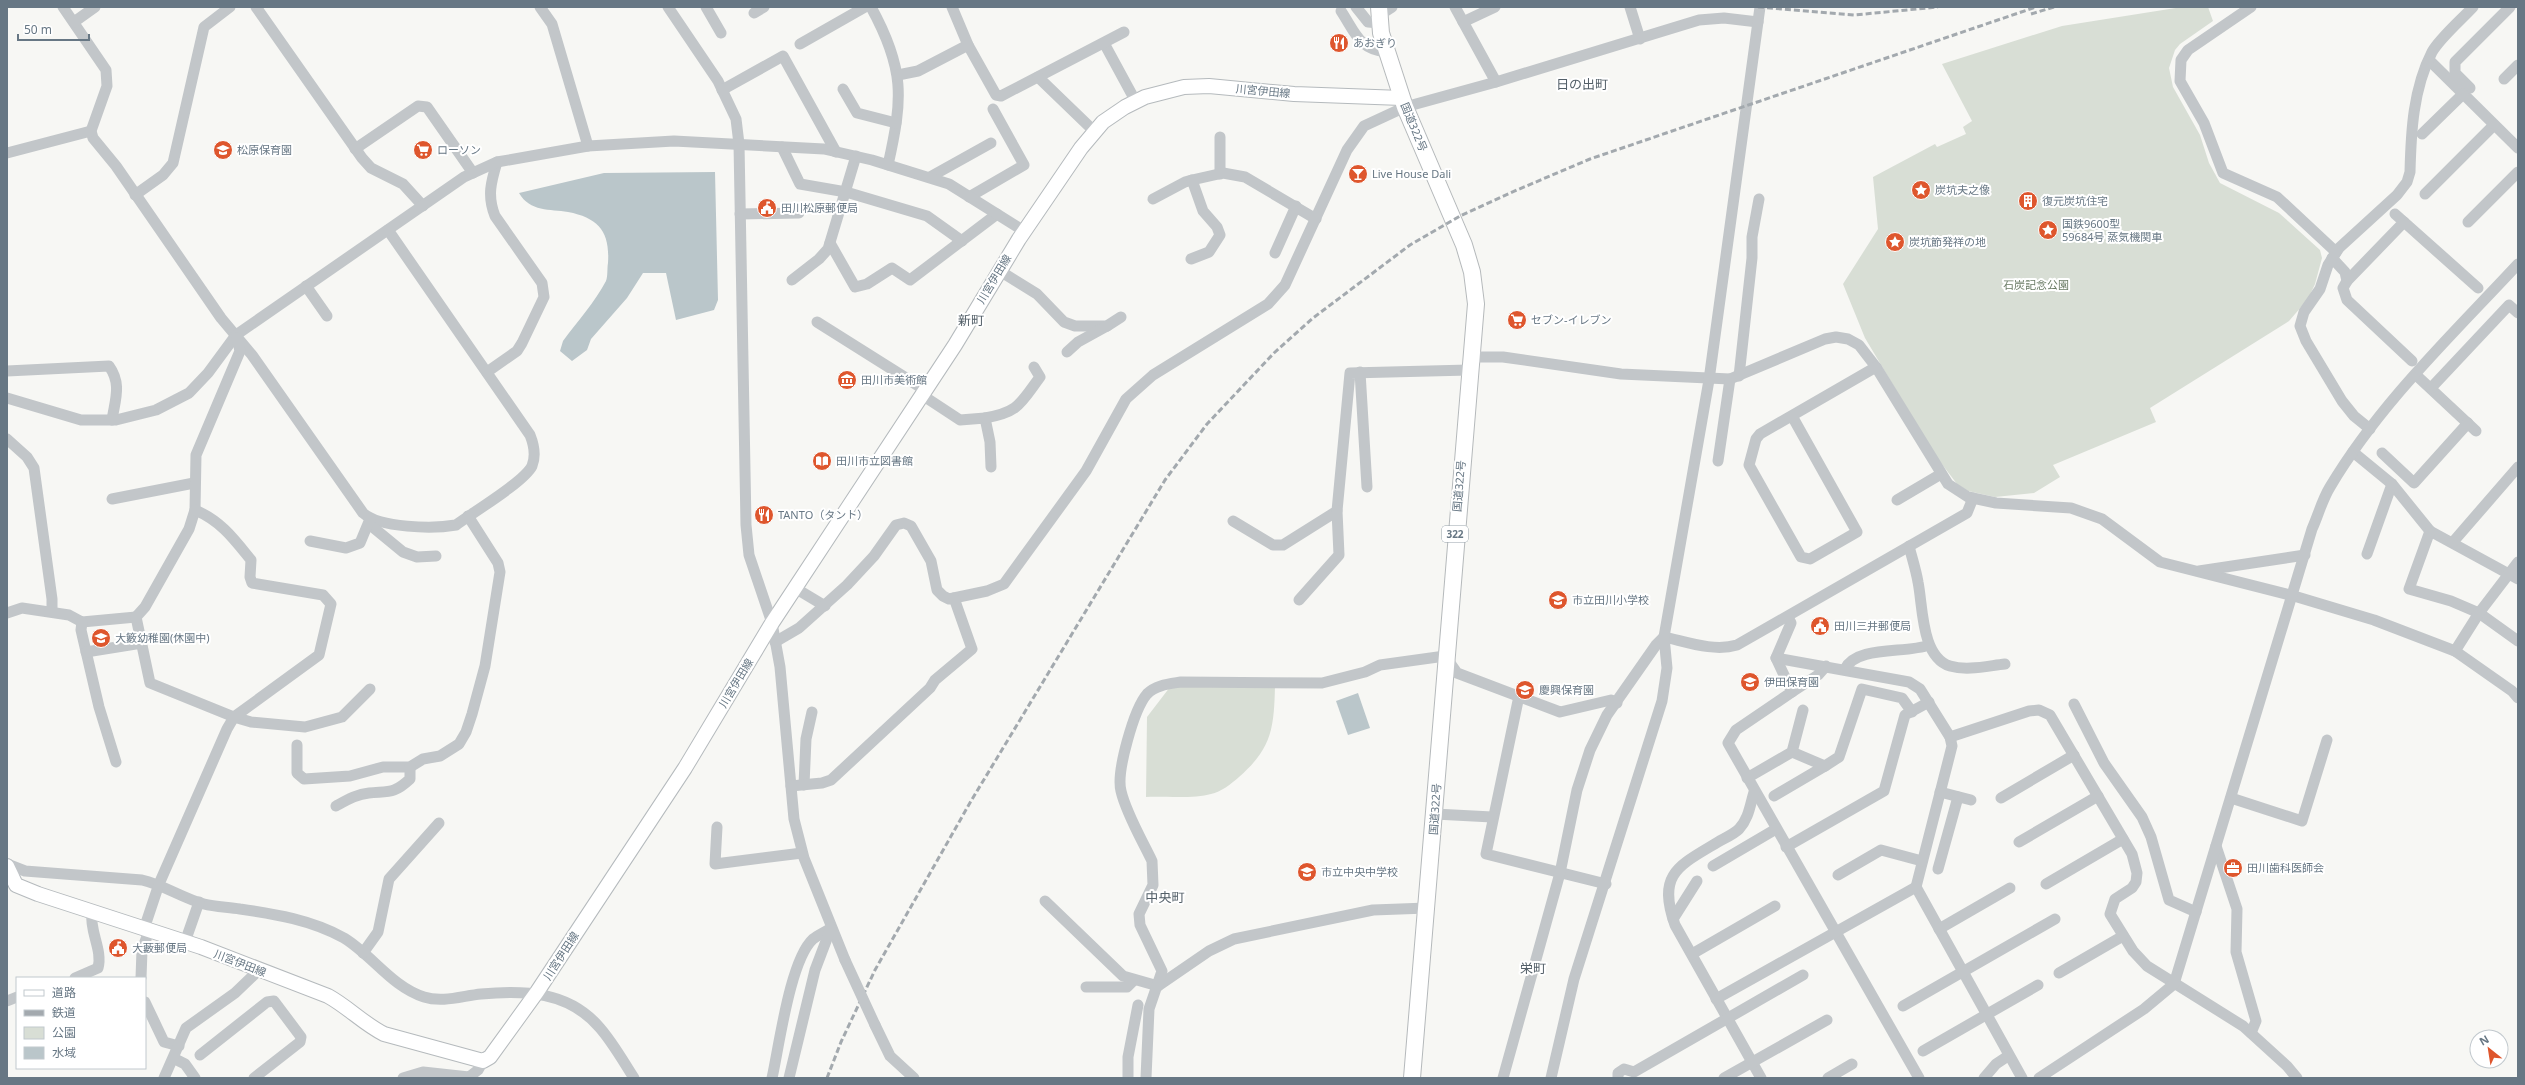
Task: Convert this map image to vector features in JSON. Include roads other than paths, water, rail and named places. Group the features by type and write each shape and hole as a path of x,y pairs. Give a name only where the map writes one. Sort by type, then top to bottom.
{"highway":[{"name":"国道322号","path":"1379,15 1387,52 1403,103 1464,245 1472,272 1476,304 1469,364 1445,656 1435,814 1412,1078"}],"main road":[{"name":"川宮伊田線","path":"7,865 16,885 92,912 185,942 328,996 343,1004 373,1028 384,1034 483,1061 490,1056 537,992 685,768 772,623 924,392 1024,231 1080,148 1103,122 1136,102 1184,87 1209,86 1403,103"}],"street":[{"path":"63,7 106,70 108,78 91,131 93,138 369,522 403,552 417,557 436,556"},
{"path":"74,22 95,7"},
{"path":"135,195 163,175 173,163 204,27 230,7"},
{"path":"256,7 371,168 404,184 423,206"},
{"path":"540,7 552,24 588,146"},
{"path":"668,7 722,90 736,118 739,144 746,525 749,555 772,623 780,667 794,819 802,854 831,928 890,1056 914,1078"},
{"path":"706,7 721,33"},
{"path":"754,13 764,7"},
{"path":"800,44 865,7"},
{"path":"871,7 885,32 900,84 896,123 888,164"},
{"path":"952,7 968,45 996,95 1002,96 1124,32"},
{"path":"1356,7 1368,22 1392,7"},
{"path":"1455,7 1496,82"},
{"path":"1464,22 1495,7"},
{"path":"1630,7 1640,39"},
{"path":"1551,1078 1574,979 1606,884 1662,701 1667,668 1664,637 1709,380 1760,7"},
{"path":"2251,7 2188,50 2181,60 2180,81 2204,123 2223,173 2277,197 2334,255 2345,272 2348,281"},
{"path":"2370,429 2354,416 2342,401 2306,341 2300,326 2304,312 2320,289 2334,255 2366,222 2396,195 2407,182 2410,172 2415,107 2432,51 2473,7"},
{"path":"2510,7 2455,62 2455,72 2467,91 2494,125 2516,142"},
{"path":"1341,11 1365,47 1374,51 1387,52"},
{"path":"775,642 799,628 848,585 874,556 896,525 904,523 911,526 931,561 937,590 950,600 988,591 1004,584 1086,471 1126,399 1153,375 1268,304 1285,285 1347,150 1364,126 1403,103 1496,82 1699,20 1724,18 1758,22"},
{"path":"1104,43 1136,102"},
{"path":"898,75 918,71 968,45"},
{"path":"722,90 783,56 836,152"},
{"path":"2429,60 2467,91"},
{"path":"2504,79 2518,65"},
{"path":"1038,77 1095,132"},
{"path":"843,90 858,113 896,123"},
{"path":"2422,134 2467,91"},
{"path":"356,149 418,106 427,107 474,173"},
{"path":"969,197 1024,165 993,109"},
{"path":"2426,194 2494,125"},
{"path":"7,153 91,131"},
{"path":"1220,137 1220,174"},
{"path":"7,398 81,420 112,420 156,410 189,393 208,373 236,335 423,206 474,173 498,162 588,146 674,141 739,144 836,152 888,164 949,184 1024,231"},
{"path":"930,177 990,144"},
{"path":"782,147 800,184 846,192 927,216 962,241"},
{"path":"792,280 819,259 830,243 856,156"},
{"path":"487,372 517,351 544,297 542,283 495,216 490,204 491,181 498,162"},
{"path":"2468,222 2518,172"},
{"path":"1153,200 1185,182 1192,180 1220,174 1245,177 1296,206 1316,220"},
{"path":"1191,259 1209,252 1220,236 1217,227 1203,211 1192,180"},
{"path":"1718,462 1735,378 1752,258 1752,237 1759,199"},
{"path":"1275,254 1296,206"},
{"path":"740,214 799,213"},
{"path":"830,243 855,286 867,284 892,268 910,280 997,214"},
{"path":"2395,214 2478,288"},
{"path":"2404,222 2343,288 2347,300 2412,361"},
{"path":"369,522 443,527 456,525 522,478 531,467 534,458 530,435 388,230"},
{"path":"2039,1078 2144,1009 2174,984 2294,596 2312,529 2329,489 2353,452 2390,402 2518,264"},
{"path":"1000,271 1038,294 1064,322 1075,326 1107,326"},
{"path":"306,286 327,316"},
{"path":"2430,388 2509,306 2518,313"},
{"path":"1067,352 1078,342 1121,317"},
{"path":"817,322 924,392 960,420 1007,414 1017,407 1040,377 1034,368"},
{"path":"7,613 22,608 52,611 69,615 82,622 136,617 145,607 189,529 194,510 196,455 200,441 240,351 236,335"},
{"path":"1299,600 1339,555 1337,511 1350,373 1469,364 1503,357 1621,374 1709,380 1735,378 1825,339 1836,337 1848,339 1859,345 1876,366 1948,484 1973,498 1996,503 2071,508 2102,519 2160,562 2294,596 2371,619 2455,651 2512,691 2518,698"},
{"path":"7,371 108,366 116,376 117,396 112,420"},
{"path":"1792,416 1857,532 1810,559 1801,557 1749,465 1756,439 1792,416 1876,366"},
{"path":"1360,372 1367,487"},
{"path":"2382,453 2414,483 2472,427 2416,375"},
{"path":"985,418 990,442 991,467"},
{"path":"9,443 26,457 34,468 52,599 52,611"},
{"path":"2353,452 2392,484 2430,530 2513,576"},
{"path":"2453,542 2518,467"},
{"path":"1897,500 1942,474"},
{"path":"112,499 194,483"},
{"path":"2367,554 2392,484"},
{"path":"1664,637 1711,647 1729,648 1788,617 1967,513 1973,498"},
{"path":"141,977 142,950 159,884 234,717 319,655 331,604 324,594 252,583 250,577 251,560 223,526 211,517 194,510"},
{"path":"1233,521 1273,545 1283,545 1337,511"},
{"path":"297,745 297,772 304,779 350,776 383,767 410,767 423,759 440,756 458,744 466,732 485,666 500,572 498,563 468,516"},
{"path":"310,541 346,548 360,543 369,522"},
{"path":"2430,530 2410,589 2451,601 2479,613 2518,642"},
{"path":"1909,546 1918,581 1929,645 1948,665 1971,668 2005,664"},
{"path":"2194,571 2305,555"},
{"path":"2455,651 2479,613 2513,576 2518,562"},
{"path":"795,588 825,606"},
{"path":"791,786 822,783 831,780 930,688 935,680 972,649 954,598"},
{"path":"136,617 150,683 234,717 251,722 305,727 342,717 370,689"},
{"path":"1788,617 1792,623 1776,658 1792,692"},
{"path":"82,622 81,630 86,652 116,762"},
{"path":"1503,1078 1560,873 1576,790 1590,750 1607,715 1617,703 1656,645 1664,637"},
{"path":"86,652 142,643"},
{"path":"1845,669 1848,663 1865,654 1929,645"},
{"path":"1146,1078 1149,1009 1162,971 1140,925 1139,914 1153,885 1152,861 1120,790 1121,772 1130,730 1137,708 1148,694 1159,686 1181,682 1322,683 1365,672 1380,665 1445,656 1457,673 1560,712 1611,700 1617,703"},
{"path":"1776,658 1845,669 1909,682 1920,689 1950,737 1952,746 1916,887 2008,1056 2022,1078"},
{"path":"1826,666 1818,675 1736,730 1728,743 1754,792 1837,932 1919,1078"},
{"path":"1774,796 1839,757 1862,689 1902,698 1912,712"},
{"path":"1520,696 1492,817 1486,854 1606,884"},
{"path":"1786,847 1884,791 1905,715 1928,702"},
{"path":"2074,704 2104,763 2142,817 2151,837 2169,900 2196,912"},
{"path":"1747,778 1792,752 1803,710"},
{"path":"1950,737 2028,711 2039,710 2050,715 2132,854 2137,873 2132,888 2115,899 2110,914 2132,951 2147,966 2243,1026 2287,1066 2296,1078"},
{"path":"804,785 806,739 812,712"},
{"path":"2231,798 2302,821 2326,740"},
{"path":"1792,752 1825,766"},
{"path":"2000,798 2074,755"},
{"path":"336,806 352,797 368,793 392,792 400,788 410,779 410,767"},
{"path":"1754,792 1750,809 1738,830 1688,860 1673,875 1668,892 1668,903 1673,919 1761,1078"},
{"path":"1940,792 1971,800"},
{"path":"2019,842 2098,796"},
{"path":"1938,869 1958,797"},
{"path":"1435,814 1492,817"},
{"path":"363,954 378,932 389,879 439,823"},
{"path":"717,826 715,864 802,854"},
{"path":"1713,866 1776,829"},
{"path":"2046,884 2123,839"},
{"path":"2216,846 2237,909 2236,952 2256,1021 2251,1033"},
{"path":"1838,874 1881,850 1922,861"},
{"path":"7,865 25,871 129,878 159,884 199,902 279,915 325,929 345,939 403,987 424,997 444,1000 500,992 537,992 564,1002 582,1012 600,1027 634,1078"},
{"path":"1673,919 1697,881"},
{"path":"1716,998 1916,887"},
{"path":"1938,929 2010,888"},
{"path":"1044,901 1123,976 1158,986 1209,951 1234,939 1373,910 1427,908"},
{"path":"185,942 199,902"},
{"path":"1692,954 1776,906"},
{"path":"77,977 98,968 100,960 91,921 92,912"},
{"path":"1903,1006 2055,919"},
{"path":"772,1078 794,978 801,959 812,940 831,928"},
{"path":"789,1078 815,970 831,928"},
{"path":"2059,973 2123,936"},
{"path":"164,1078 175,1059 186,1028 235,993 259,970"},
{"path":"1618,1078 1618,1073 1624,1070 1634,1072 1803,975"},
{"path":"1086,987 1127,987 1134,980"},
{"path":"1923,1051 2038,986"},
{"path":"200,1055 267,1002 274,1001 301,1037 300,1042 254,1078"},
{"path":"146,1004 164,1042 179,1046"},
{"path":"1128,1078 1128,1057 1138,1005"},
{"path":"1724,1078 1827,1020"},
{"path":"1984,1078 1996,1064 2008,1056"},
{"path":"175,1059 185,1064 195,1078"},
{"path":"403,1078 423,1072 469,1077 478,1070 483,1061"},
{"path":"1828,1078 1852,1064"}],"water":[{"path":"715,172 718,300 714,310 676,320 666,273 643,273 627,298 591,339 587,350 572,361 560,351 563,341 602,289 606,281 608,263 607,243 600,228 588,218 568,212 535,207 529,204 519,193 604,173"},
{"path":"1358,693 1370,728 1348,735 1336,701"}],"railway":[{"path":"1758,7 1854,15 1938,7"},
{"path":"827,1078 841,1042 875,970 971,801 1165,480 1207,424 1274,353 1313,318 1410,245 1460,216 1517,190 1590,159 2036,7"},
{"path":"2031,14 2054,7"}],"place":[{"name":"あおぎり","path":"1339,43"},
{"name":"松原保育園","path":"223,150"},
{"name":"ローソン","path":"423,150"},
{"name":"Live House Dali","path":"1358,174"},
{"name":"炭坑夫之像","path":"1921,190"},
{"name":"復元炭坑住宅","path":"2028,201"},
{"name":"田川松原郵便局","path":"767,208"},
{"name":"国鉄9600型 59684号 蒸気機関車","path":"2048,230"},
{"name":"炭坑節発祥の地","path":"1895,242"},
{"name":"セブン-イレブン","path":"1517,320"},
{"name":"田川市美術館","path":"847,380"},
{"name":"田川市立図書館","path":"822,461"},
{"name":"TANTO（タント）","path":"764,515"},
{"name":"市立田川小学校","path":"1558,600"},
{"name":"田川三井郵便局","path":"1820,626"},
{"name":"大籔幼稚園(休園中)","path":"101,638"},
{"name":"伊田保育園","path":"1750,682"},
{"name":"慶興保育園","path":"1525,690"},
{"name":"田川歯科医師会","path":"2233,868"},
{"name":"市立中央中学校","path":"1307,872"},
{"name":"大藪郵便局","path":"118,948"}],"district":[{"name":"日の出町","path":"1582,84"},
{"name":"新町","path":"971,320"},
{"name":"中央町","path":"1165,897"},
{"name":"栄町","path":"1533,968"}],"park label":[{"name":"石炭記念公園","path":"2036,285"}]}
